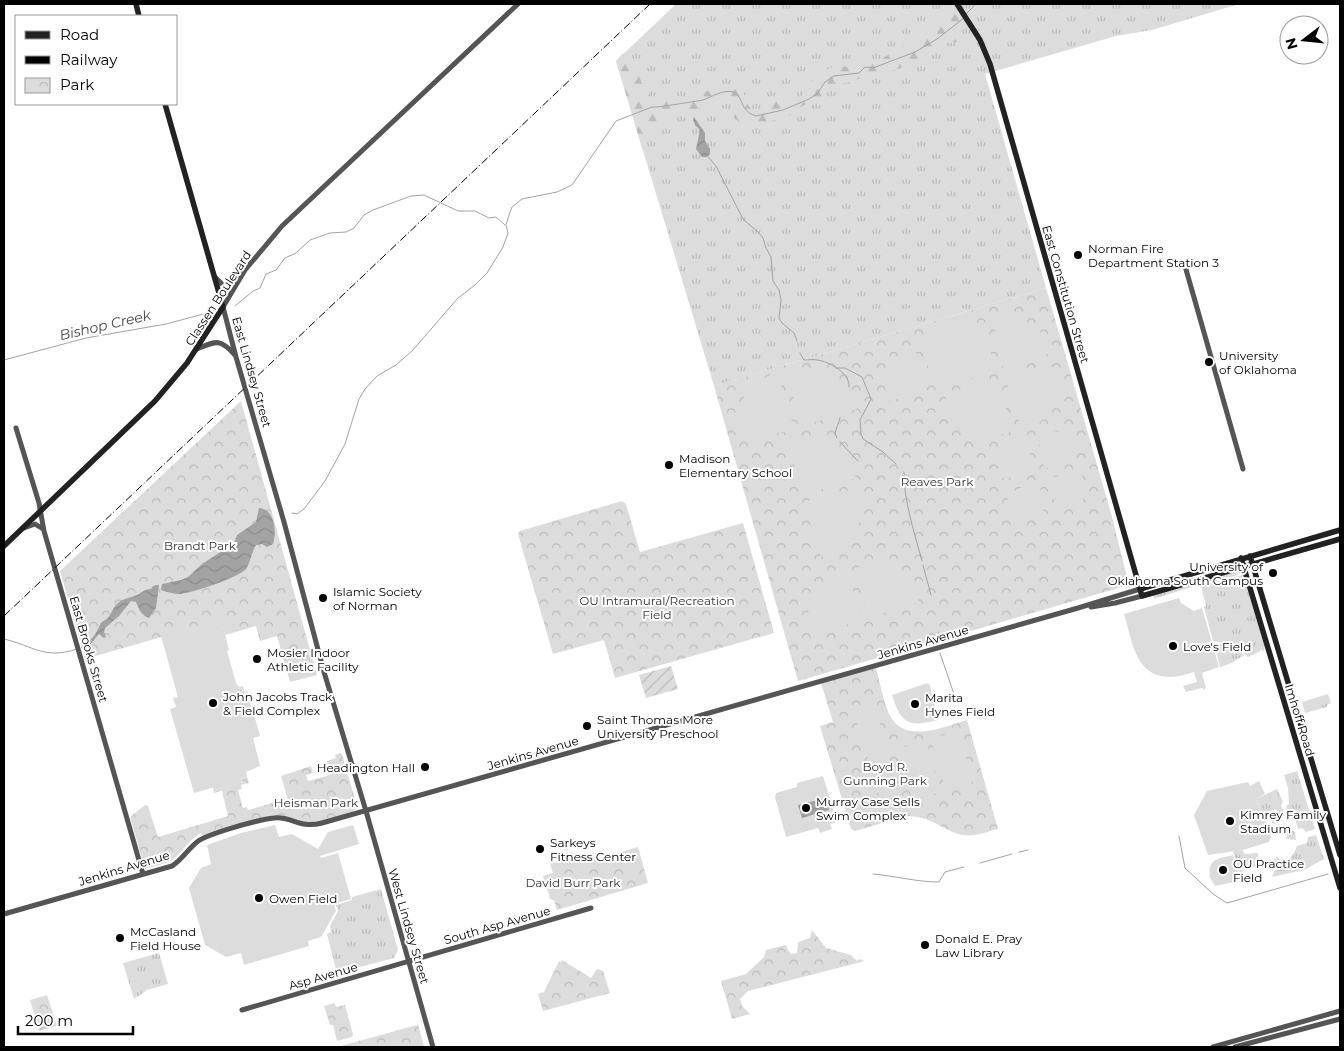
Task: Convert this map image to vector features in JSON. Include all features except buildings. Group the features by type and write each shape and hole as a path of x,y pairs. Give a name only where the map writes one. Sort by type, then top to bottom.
{"main road":[{"name":"East Constitution Street","path":"957,5 984,49 990,64 1141,592"},
{"name":"East Lindsey Street","path":"165,105 223,307"},
{"name":"Classen Boulevard","path":"4,546 153,404 197,349 223,307"},
{"name":"Jenkins Avenue","path":"1141,592 1241,558 1340,530"},
{"path":"1312,538 1315,547"},
{"name":"Jenkins Avenue","path":"1141,592 1244,567 1340,539"},
{"name":"Imhoff Road","path":"1250,556 1340,855"},
{"name":"Imhoff Road","path":"1241,558 1340,888"}],"street":[{"name":"Classen Boulevard","path":"223,307 237,283 260,252 288,221 518,4"},
{"path":"1185,266 1243,469"},
{"path":"215,278 225,286 237,283"},
{"name":"East Lindsey Street","path":"223,307 366,811"},
{"path":"197,349 218,342 225,344 236,357"},
{"name":"East Brooks Street","path":"16,428 37,497 44,532 143,874"},
{"path":"37,497 42,503 51,501"},
{"path":"22,529 36,524 44,532"},
{"name":"Jenkins Avenue","path":"4,914 175,864 197,842 210,835 271,818 286,819 301,825 310,826 1078,608 1115,603 1141,592"},
{"name":"West Lindsey Street","path":"366,811 433,1047"},
{"name":"South Asp Avenue","path":"409,962 591,908"},
{"name":"Asp Avenue","path":"242,1010 409,962"},
{"path":"1212,1047 1340,1011"},
{"path":"1235,1047 1340,1019"}],"green space":[{"path":"676,4 1239,4 1152,30 1116,36 985,74 1046,288 714,386 616,61"},
{"path":"952,9 965,27 961,32 960,42 944,43 941,50 936,52 929,51 911,64 851,82 829,85 817,102 806,104 786,117 751,126 735,119 731,98 723,98 696,109 669,111 661,118 642,148 616,61 623,53 639,64 641,82 650,93 651,99 687,97 727,88 742,91 747,99 747,104 753,111 759,112 782,98 798,99 814,79 835,66 854,67 876,62 903,46 910,39 937,25 945,19"},
{"name":"Reaves Park","path":"1046,288 1111,513 1129,585 798,681 714,386"},
{"path":"971,314 988,344 994,365 989,374 967,379 930,383 925,345 936,324"},
{"path":"1006,316 1022,320 1035,327 1044,338 1051,353 1008,369 1002,366 993,319"},
{"path":"916,353 923,369 927,387 923,393 889,401 887,385 891,371 901,360"},
{"path":"1059,366 1062,387 1055,406 1042,420 1023,429 1009,394 1009,375"},
{"path":"800,367 820,371 836,379 848,391 857,409 806,425 801,423 786,371"},
{"path":"777,372 793,425 791,430 738,443 736,420 743,400 757,384"},
{"path":"994,380 999,383 1007,412 1009,433 976,439 959,428 944,394"},
{"name":"Brandt Park","path":"241,401 317,675 290,682 277,636 260,641 256,626 225,635 221,620 85,659 60,571"},
{"path":"1055,431 1071,440 1077,457 1063,465 1048,468 1044,466 1040,451 1040,436"},
{"path":"802,437 821,440 836,448 848,461 856,478 808,494 802,491 787,441"},
{"path":"1023,441 1030,454 1034,469 1032,473 1002,478 998,464 1000,452 1015,442"},
{"path":"1066,474 1081,474 1084,481 1085,494 1080,504 1061,511 1053,497 1049,482 1051,478"},
{"path":"1035,483 1039,485 1044,515 1037,518 1024,519 1014,514 1007,495"},
{"path":"859,488 861,511 856,531 842,547 833,553 821,557 805,507 809,500"},
{"name":"OU Intramural/Recreation Field","path":"622,501 626,504 640,552 743,523 774,633 615,678 604,640 553,654 518,534 520,531"},
{"path":"873,564 882,565 896,571 908,581 919,602 873,617 867,613 856,568"},
{"path":"847,570 861,616 857,622 810,634 808,612 814,593 827,579"},
{"path":"1237,572 1238,575 1154,599 1153,595"},
{"path":"1243,575 1265,646 1263,652 1260,648 1261,651 1248,657 1233,644 1213,641 1204,607 1206,606 1201,586"},
{"name":"Love's Field","path":"1179,598 1181,603 1194,611 1202,608 1219,667 1202,673 1206,688 1204,690 1202,688 1186,692 1183,686 1197,682 1194,672 1180,676 1159,676 1142,664 1133,646 1124,614"},
{"name":"John Jacobs Track & Field Complex","path":"221,619 236,683 239,687 243,686 244,692 247,691 259,732 260,736 253,738 260,766 246,772 247,776 242,778 243,782 216,790 215,787 194,793 170,709 176,707 173,698 178,697 161,636"},
{"path":"1217,644 1231,645 1244,655 1232,663 1220,667 1215,647"},
{"path":"671,666 678,689 646,698 639,675"},
{"name":"Boyd R. Gunning Park","path":"876,668 889,714 904,729 925,731 967,720 998,829 976,835 963,835 924,818 907,816 855,831 851,829 820,726 833,722 821,683"},
{"name":"Marita Hynes Field","path":"927,683 930,685 937,720 919,723 907,721 899,712 892,695"},
{"path":"1328,694 1331,703 1327,707 1305,713 1302,702"},
{"path":"876,709 901,801 882,806 855,715"},
{"path":"958,731 973,782 946,790 931,739"},
{"path":"926,741 941,792 914,799 899,748"},
{"name":"Heisman Park","path":"342,754 357,806 354,811 322,823 306,826 273,818 203,838 201,833 172,860 145,869 130,817 145,805 148,806 158,837 228,816 222,791 214,793 213,787 216,790 243,782 242,778 247,776 249,783 241,785 242,789 238,790 243,808 247,807 248,810 279,801 281,806 289,803 281,776 311,766 313,773 306,775 308,781 330,775 327,761 336,758 335,755"},
{"path":"1297,771 1315,829 1306,832 1302,828 1298,829 1295,819 1292,818 1286,806 1289,804 1288,788 1284,775"},
{"name":"Murray Case Sells Swim Complex","path":"823,776 836,819 835,823 830,824 832,829 820,833 818,828 786,837 775,797 776,793 797,787 797,783"},
{"name":"Kimrey Family Stadium","path":"1259,781 1265,794 1256,799 1271,836 1269,842 1243,850 1208,855 1194,815 1207,791 1248,782 1250,786"},
{"path":"1277,789 1283,802 1281,805 1284,813 1280,815 1287,829 1295,832 1296,840 1286,839 1286,828 1276,809 1271,811 1276,823 1273,824 1267,812 1262,813 1256,799"},
{"path":"275,825 279,837 292,834 318,849 328,832 353,825 359,844 320,856 321,858 338,853 351,899 334,904 336,911 321,937 308,941 309,946 244,965 241,953 226,957 205,945 189,888 201,868 211,864 207,845 241,833"},
{"path":"1316,835 1324,859 1304,870 1272,877 1275,870 1283,866 1291,857 1297,846 1307,843 1308,837"},
{"name":"David Burr Park","path":"638,847 648,883 557,910 554,900 550,899 547,888 544,889 543,885 546,884 543,876 553,873 550,864 568,859 571,852 585,862"},
{"path":"1243,850 1244,854 1258,853 1258,857 1256,857 1257,862 1276,859 1277,856 1283,863 1276,867 1271,865 1267,870 1265,865 1242,869 1243,877 1246,878 1241,878 1233,851"},
{"name":"OU Practice Field","path":"1233,855 1240,877 1239,881 1215,886 1209,872 1212,863 1218,859"},
{"path":"381,889 398,950 394,958 337,973 327,934 331,932 330,926 338,911 336,905 352,900 352,897"},
{"path":"812,930 826,948 851,955 857,961 859,959 865,961 748,991 740,999 742,1006 750,1014 732,1019 721,981 746,974 764,957 766,950 786,945 791,954 797,953 798,942 810,938"},
{"path":"159,953 168,984 147,990 134,999 123,963"},
{"path":"562,960 591,978 597,969 603,971 610,993 543,1011 538,994 544,992 559,961 561,962"},
{"path":"47,995 57,1026 39,1031 30,1000"},
{"path":"335,1003 336,1007 345,1005 353,1034 352,1037 337,1041 333,1025 330,1025 324,1006"},
{"path":"417,1025 424,1047 337,1047"}],"water":[{"path":"694,117 705,133 705,141 710,149 710,154 707,157 702,157 696,149 700,130 695,125"},
{"path":"259,508 268,512 274,522 273,544 267,547 262,544 256,545 246,569 225,581 186,593 175,594 161,590 162,584 188,577 202,564 234,543 237,535 256,522"},
{"path":"159,585 156,608 149,618 142,613 136,602 131,601 119,616 105,628 106,637 104,638 99,634 89,646 84,649 81,648 84,642 93,637 101,623 109,616 118,603"},
{"path":"826,798 829,810 802,818 798,805"}],"waterway":[{"name":"Bishop Creek","path":"966,14 976,4"},
{"name":"Bishop Creek","path":"292,513 297,514 304,509 325,481 345,444 359,399 365,389 377,376 396,365 412,351 458,298 487,273 503,247 508,233 506,225 512,207 522,199 557,192 572,185 616,121 652,107 703,100 729,91 736,94 747,111 756,116 783,110 817,94 825,82 834,76 859,73 865,67 873,68 915,52 937,39 964,18"},
{"path":"708,157 716,166 743,219 763,238 771,257 773,281 779,290 781,300 779,318 794,333 797,341"},
{"name":"Bishop Creek","path":"235,306 253,291 260,288 266,274 276,270 285,258 296,253 310,240 330,233 346,232 354,228 364,215 373,210 411,196 424,195 458,211 475,211 489,218 496,217 505,225"},
{"name":"Bishop Creek","path":"4,360 86,338 166,324 211,312"},
{"path":"800,353 804,360 822,361 838,369 847,377 849,387"},
{"path":"836,368 845,368 862,377 871,399 860,420 861,434 863,439 883,452 896,464"},
{"path":"837,438 835,433 840,418"},
{"path":"840,442 858,461"},
{"path":"904,472 907,505 922,561"},
{"path":"923,565 931,595"},
{"path":"936,639 939,632"},
{"path":"4,639 47,653 66,652 77,649"},
{"path":"940,653 957,703"},
{"path":"1179,836 1185,868 1213,894 1227,903 1328,874"},
{"path":"1019,852 1028,850"},
{"path":"980,863 1012,854"},
{"path":"873,874 939,882 945,872 964,867"}],"railway":[{"path":"4,616 650,4"}],"place":[{"name":"Norman Fire Department Station 3","path":"1078,255"},
{"name":"University of Oklahoma","path":"1209,362"},
{"name":"Madison Elementary School","path":"669,465"},
{"name":"University of Oklahoma South Campus","path":"1273,573"},
{"name":"Islamic Society of Norman","path":"323,598"},
{"name":"Love's Field","path":"1173,646"},
{"name":"Mosier Indoor Athletic Facility","path":"257,659"},
{"name":"John Jacobs Track & Field Complex","path":"213,703"},
{"name":"Marita Hynes Field","path":"915,704"},
{"name":"Saint Thomas More University Preschool","path":"587,726"},
{"name":"Headington Hall","path":"425,767"},
{"name":"Murray Case Sells Swim Complex","path":"806,808"},
{"name":"Kimrey Family Stadium","path":"1230,821"},
{"name":"Sarkeys Fitness Center","path":"540,849"},
{"name":"OU Practice Field","path":"1223,870"},
{"name":"Owen Field","path":"259,898"},
{"name":"McCasland Field House","path":"120,938"},
{"name":"Donald E. Pray Law Library","path":"925,945"}]}
